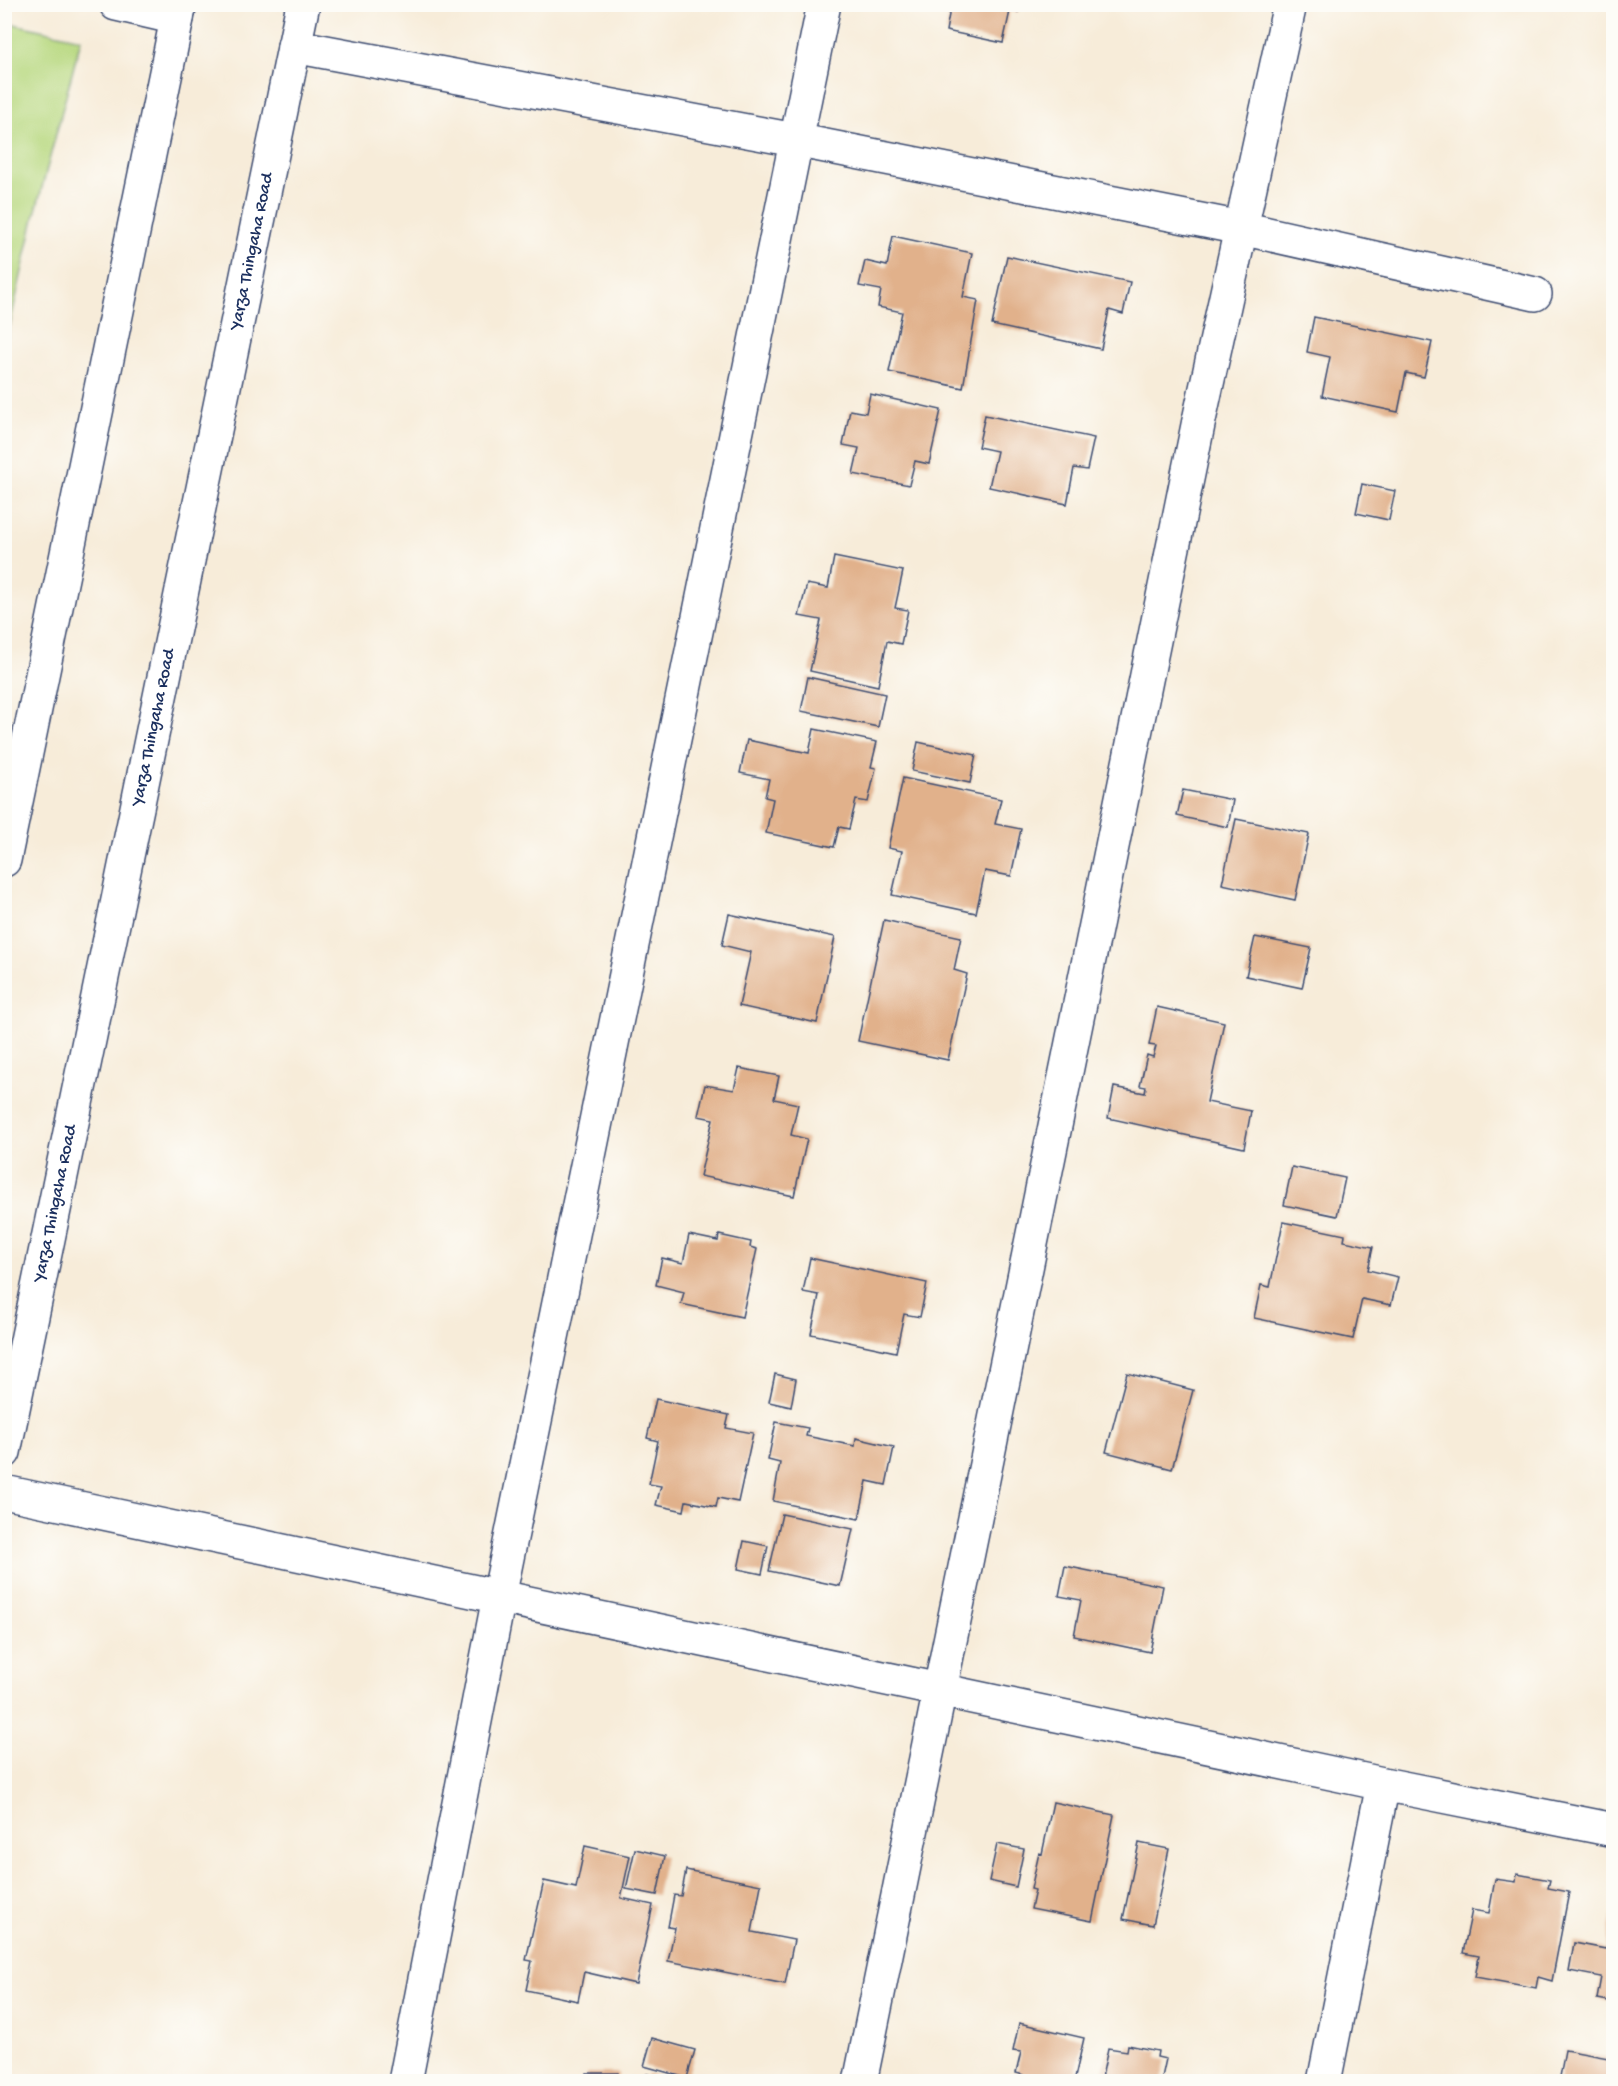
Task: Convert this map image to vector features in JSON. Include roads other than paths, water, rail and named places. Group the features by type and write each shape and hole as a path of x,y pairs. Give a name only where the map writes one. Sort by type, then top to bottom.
{"street":[{"path":"4,860 179,11 116,4"},
{"name":"Yarza Thingaha Road","path":"4,1452 303,4"},
{"path":"405,2082 499,1597 824,4"},
{"path":"860,2082 938,1690 1241,228 1290,4"},
{"path":"294,46 795,140 1241,228 1534,294"},
{"path":"4,1492 1383,1784 1614,1830"},
{"path":"1324,2082 1383,1784"}]}
